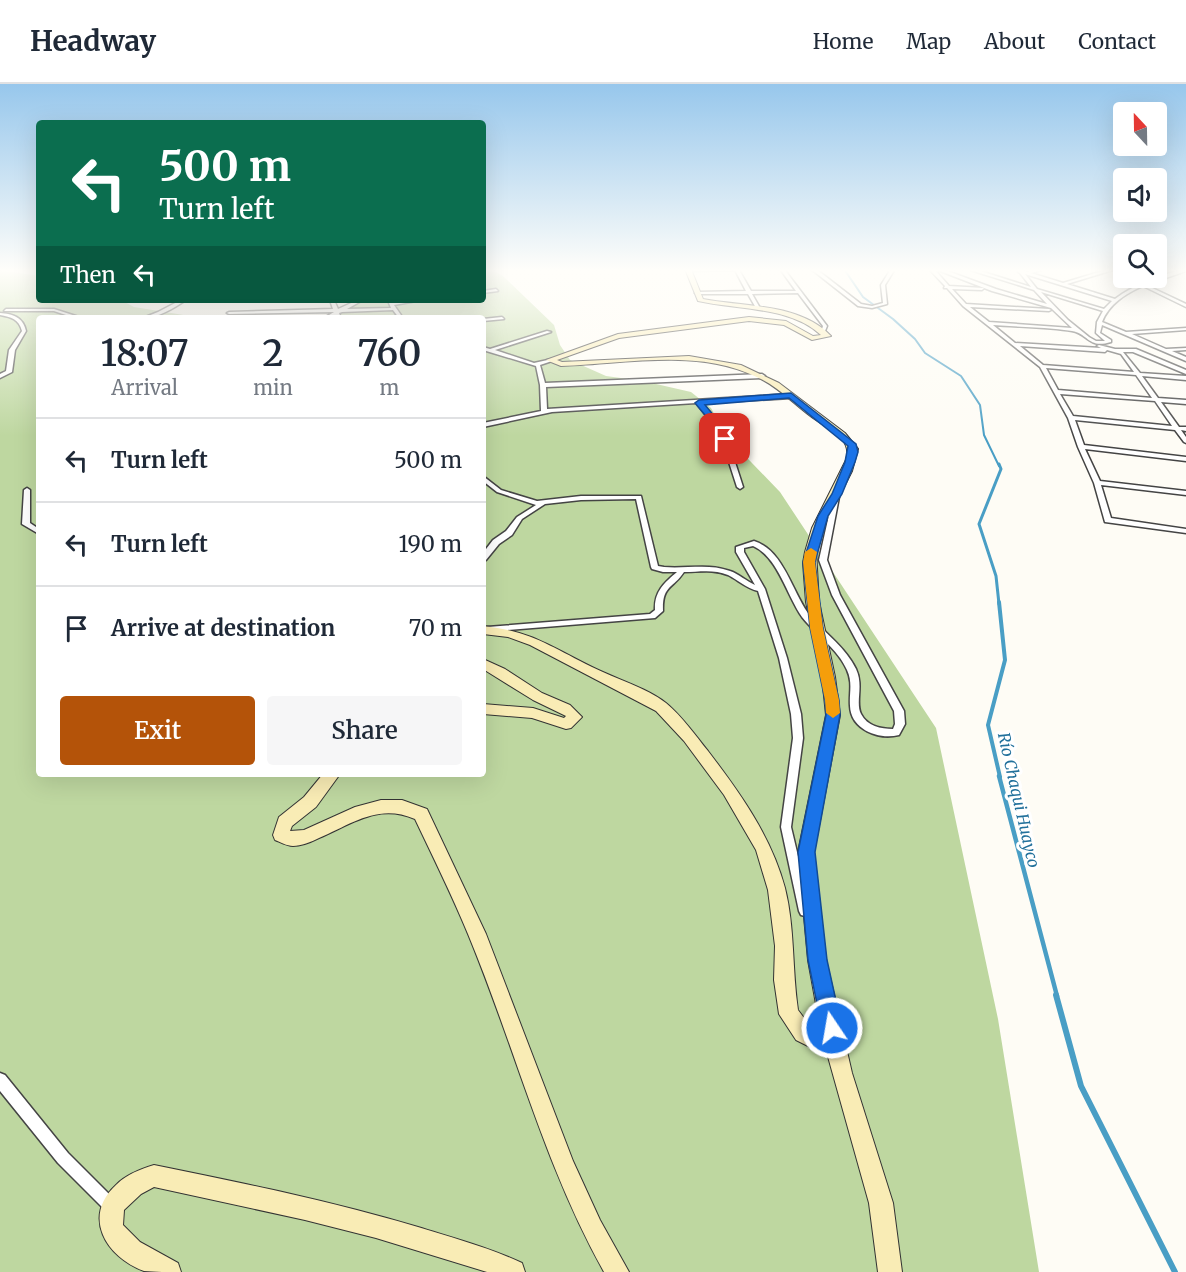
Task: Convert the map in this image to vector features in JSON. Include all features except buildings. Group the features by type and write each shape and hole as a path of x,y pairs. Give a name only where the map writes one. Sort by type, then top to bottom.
{"street":[{"path":"0,376 9,372 12,350 24,331 23,324"},
{"path":"486,349 538,365 618,336 707,324"},
{"path":"788,324 812,338 826,337 823,332 808,324"},
{"path":"823,324 825,327 823,332"},
{"path":"991,324 1042,366 1058,392 1097,483 1108,520 1186,531"},
{"path":"1008,324 1080,330"},
{"path":"1073,324 1097,342 1109,341 1098,333 1099,324"},
{"path":"1105,324 1186,359"},
{"path":"1125,333 1186,329"},
{"path":"490,350 549,332"},
{"path":"1097,342 1095,345 1119,351 1158,399 1186,441"},
{"path":"1014,344 1134,350 1186,372"},
{"path":"1165,350 1186,349"},
{"path":"550,360 561,364 710,359 723,361 762,376 791,396 852,446 853,452 837,494 823,560 836,595 899,711 900,724 896,732 882,733 867,727 857,717 854,706 855,678 844,659 802,611 763,547 754,543 743,544 740,552 761,589 783,658 796,714 798,738 786,827 841,1072 881,1202 890,1272"},
{"path":"538,365 543,385 543,411"},
{"path":"1042,366 1186,378"},
{"path":"0,369 8,368"},
{"path":"543,385 762,376"},
{"path":"1058,392 1186,402"},
{"path":"486,424 543,411 791,396"},
{"path":"699,403 722,431 740,487"},
{"path":"1071,418 1186,429"},
{"path":"1081,447 1186,459"},
{"path":"486,480 499,491 542,504"},
{"path":"1097,483 1186,493"},
{"path":"27,490 26,524 36,530"},
{"path":"817,960 806,852 833,715 817,628 809,562 823,516 837,494"},
{"path":"486,554 496,542 509,534 519,518 542,504 581,498 639,497 655,567 681,571 721,570 736,576 750,587 761,589"},
{"path":"486,630 652,616 659,611 658,597 662,590 681,571"},
{"path":"486,630 510,633 535,642 588,671 647,698 660,706 690,737 730,791 764,848 777,890 789,1014 803,1033 810,1037 825,1036 832,1028"},
{"path":"486,665 513,678 547,702 567,709 575,717 566,724 533,713 486,709"},
{"path":"330,777 310,802 285,822 281,835 290,840 309,836 346,816 387,804 411,807 421,814 477,934 564,1166 592,1228 617,1272"},
{"path":"0,1080 63,1158 112,1207"},
{"path":"169,1272 120,1242 110,1222 112,1207 121,1195 132,1184 154,1176 376,1226 480,1257 513,1272"}],"green space":[{"path":"0,324 36,324 36,777 486,777 486,324 553,324 560,345 570,360 606,376 643,381 691,392 711,408 726,436 780,492 936,728 998,1019 1039,1272 0,1272"}],"waterway":[{"name":"Río Chaqui Huayco","path":"899,324 915,339 925,353 961,376 980,405 984,435 999,466"},
{"name":"Río Chaqui Huayco","path":"999,464 1001,469 979,524 996,576 999,604"},
{"name":"Río Chaqui Huayco","path":"999,602 1005,660 988,725 1000,777"},
{"name":"Río Chaqui Huayco","path":"999,776 1057,996"},
{"name":"Río Chaqui Huayco","path":"1056,995 1081,1086 1175,1272"}],"slow traffic":[{"path":"811,552 809,562 817,628 833,713"}],"route":[{"path":"725,439 722,431 699,403 791,396 842,435 852,446 850,462 837,494 823,516 809,562 817,628 833,715 806,852 817,960 832,1028"}]}
